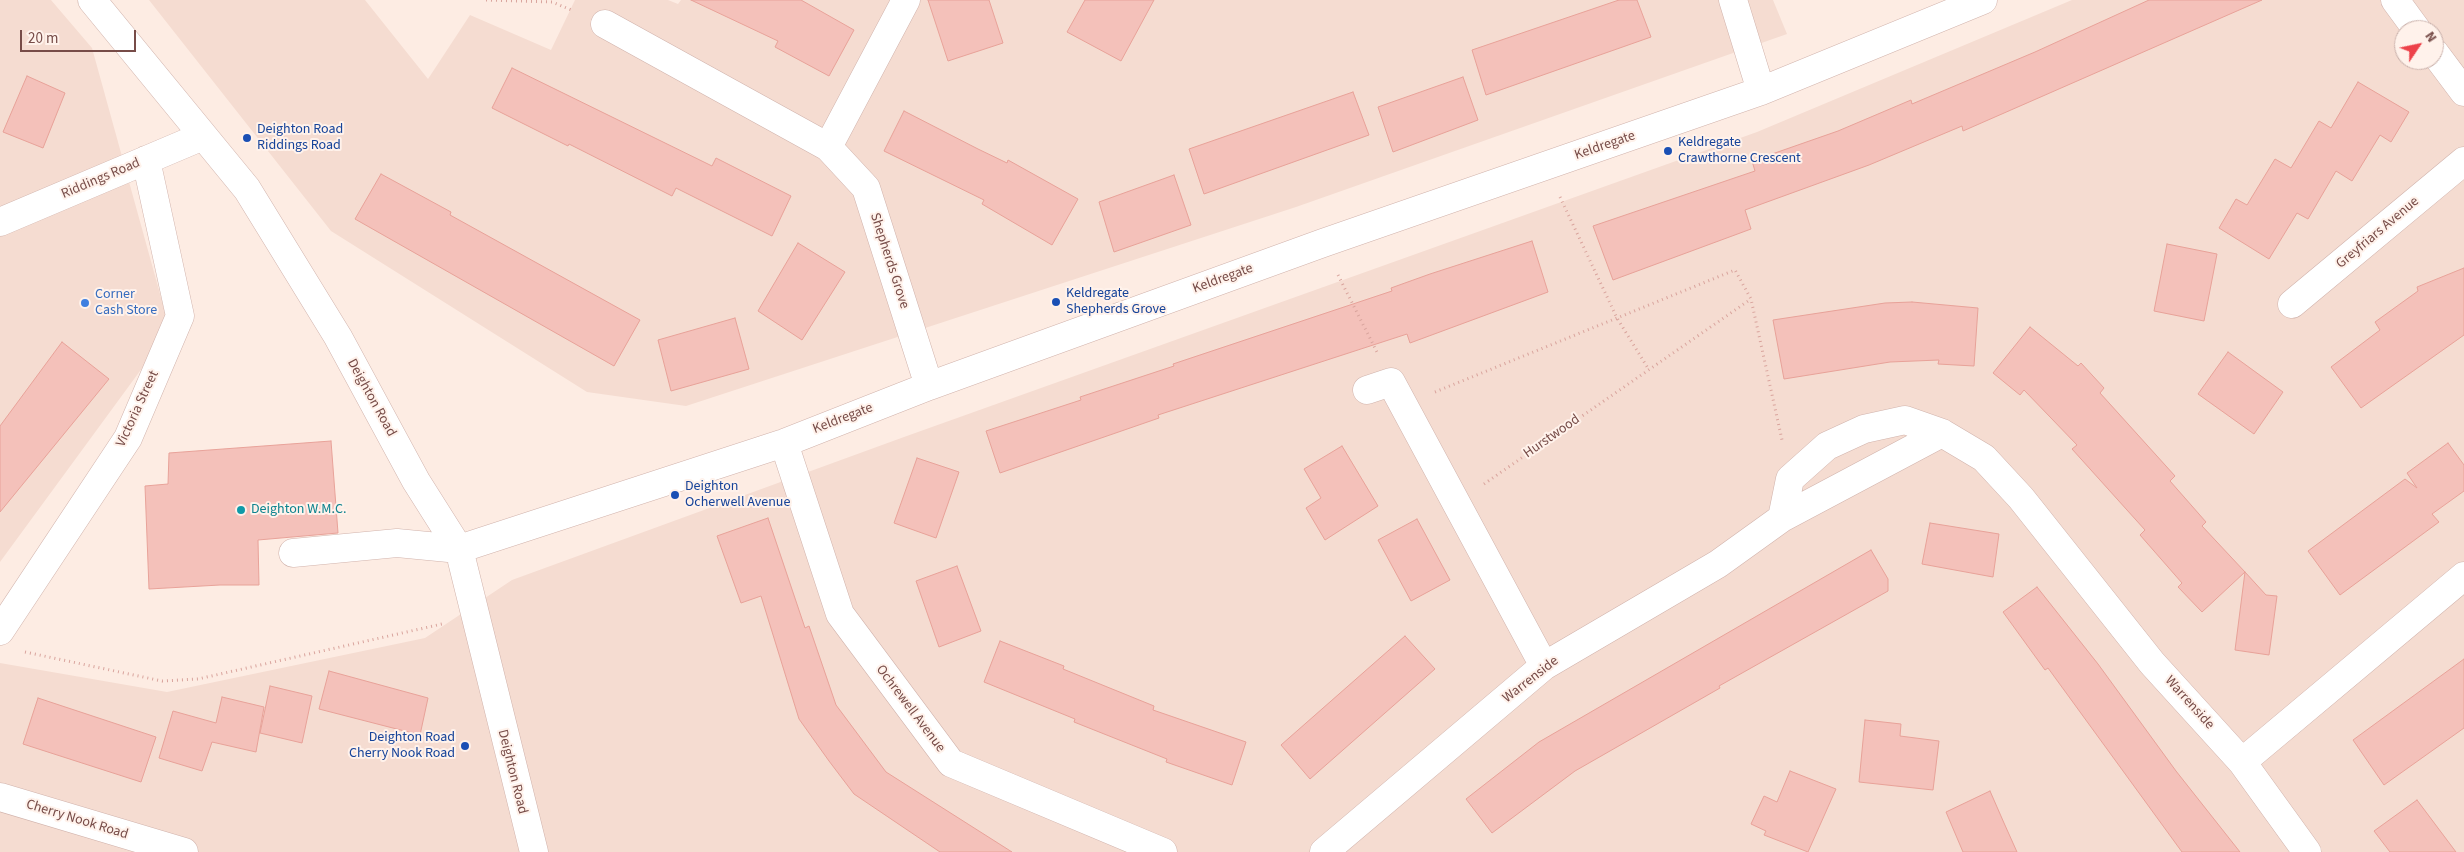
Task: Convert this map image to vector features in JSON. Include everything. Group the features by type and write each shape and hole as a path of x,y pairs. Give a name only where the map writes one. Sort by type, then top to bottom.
{"street":[{"name":"Deighton Road","path":"92,0 247,189 338,337 416,481 459,550 534,852"},
{"path":"828,147 906,0"},
{"path":"1733,0 1761,91"},
{"name":"Keldregate","path":"459,550 784,442 929,386 1323,243 1761,91 1948,8 1983,0"},
{"path":"2395,0 2410,20"},
{"name":"Shepherds Grove","path":"605,24 828,147 866,188 929,386"},
{"path":"2444,65 2464,92"},
{"name":"Riddings Road","path":"0,222 203,136"},
{"name":"Victoria Street","path":"0,632 128,438 180,316 146,160"},
{"name":"Greyfriars Avenue","path":"2292,304 2464,161"},
{"path":"1388,392 1456,504 1544,666"},
{"name":"Warrenside","path":"1790,479 1827,446 1864,428 1905,420 1942,433 1984,458 2021,498 2152,663 2242,762"},
{"name":"Warrenside","path":"1324,852 1544,666 1718,564 1782,518 1942,433"},
{"name":"Ochrewell Avenue","path":"784,442 840,614 951,763 1163,852"},
{"path":"1782,518 1790,479"},
{"path":"293,553 397,543 459,550"},
{"path":"2307,852 2242,762 2464,576"},
{"name":"Cherry Nook Road","path":"0,797 184,852"}],"path":[{"path":"486,0 552,2 605,24"},
{"path":"1546,167 1617,318 1649,370"},
{"path":"1323,243 1388,392 1617,318 1735,270 1751,300 1790,479"},
{"name":"Hurstwood","path":"1456,504 1751,300"},
{"path":"19,651 162,681 198,679 475,617"}],"shaded area":[{"path":"0,0 51,0 92,48 170,330 0,562"},
{"path":"149,0 365,0 428,79 470,15 551,50 575,0 668,0 678,4 681,0 1773,0 1787,34 1296,207 686,406 587,392 331,231"},
{"path":"2072,0 2464,0 2464,852 0,852 0,663 167,692 425,638 512,580 904,437 1757,132"}],"building":[{"path":"691,0 801,0 854,30 829,76 775,47 778,41"},
{"path":"928,0 989,0 1003,43 948,61"},
{"path":"1085,0 1154,0 1121,61 1067,32"},
{"path":"1619,0 1637,0 1651,37 1486,95 1472,50"},
{"path":"2149,0 2262,0 1963,131 1962,126 1869,165 1745,210 1751,229 1613,280 1593,226 1755,171 1752,161 1838,131 1911,100 1912,104 2035,52"},
{"path":"512,68 712,166 716,158 791,196 772,236 676,188 672,196 492,108"},
{"path":"27,76 65,93 43,148 3,132"},
{"path":"1463,77 1478,120 1393,152 1378,107"},
{"path":"2358,82 2409,112 2391,142 2380,135 2352,181 2336,171 2308,219 2297,213 2269,259 2219,228 2236,199 2247,205 2275,159 2291,168 2319,121 2331,128"},
{"path":"1353,92 1369,135 1204,194 1189,149"},
{"path":"904,111 1007,163 1008,160 1078,199 1052,245 982,204 984,200 884,151"},
{"path":"381,174 451,212 450,215 640,320 614,366 355,219"},
{"path":"1174,175 1191,225 1114,252 1099,202"},
{"path":"1532,241 1548,292 1410,343 1407,334 1158,415 1159,418 1000,473 986,431 1081,400 1080,397 1174,366 1173,364 1392,291 1391,288 1430,274"},
{"path":"798,243 845,272 802,340 758,311"},
{"path":"2167,244 2217,254 2204,321 2154,311"},
{"path":"2464,268 2464,335 2361,408 2331,367 2380,330 2375,322 2418,291 2417,287"},
{"path":"1912,302 1978,308 1974,366 1938,364 1939,360 1890,362 1784,379 1773,320 1885,303"},
{"path":"735,318 749,369 671,391 658,340"},
{"path":"2030,327 2078,366 2081,363 2104,388 2100,393 2175,476 2170,481 2206,522 2202,526 2245,572 2202,612 2178,587 2182,583 2140,535 2145,530 2072,449 2077,445 2024,390 2020,395 1993,373"},
{"path":"62,342 109,379 0,512 0,426"},
{"path":"2228,352 2283,392 2254,434 2198,394"},
{"name":"Deighton W.M.C.","path":"331,441 338,533 258,540 259,585 149,589 145,486 168,484 169,453"},
{"path":"2448,443 2464,465 2464,491 2432,514 2439,522 2340,595 2308,551 2405,479 2417,488 2407,473"},
{"path":"1342,446 1378,506 1325,540 1306,508 1321,498 1304,469"},
{"path":"917,458 959,472 936,538 894,523"},
{"path":"768,518 805,628 809,626 836,705 886,772 1012,852 940,852 854,794 829,761 799,719 761,596 741,603 717,536"},
{"path":"1417,519 1450,580 1411,601 1378,540"},
{"path":"1930,523 1999,534 1993,577 1922,564"},
{"path":"1871,550 1888,579 1888,591 1719,686 1720,688 1575,771 1492,833 1466,799 1539,742"},
{"path":"957,566 981,631 939,647 916,581"},
{"path":"2245,572 2266,595 2277,596 2269,655 2235,650"},
{"path":"2037,587 2098,664 2176,771 2240,852 2182,852 2048,668 2045,670 2003,612"},
{"path":"1405,636 1435,669 1310,779 1281,745"},
{"path":"1000,641 1064,666 1063,669 1154,706 1153,710 1246,742 1232,785 1166,762 1167,759 1074,722 1075,719 984,682"},
{"path":"2464,659 2464,728 2384,785 2353,740"},
{"path":"329,671 428,698 420,735 319,709"},
{"path":"270,686 312,696 302,743 260,733"},
{"path":"222,697 264,707 256,752 212,742 202,771 159,758 173,711 216,723"},
{"path":"38,698 156,737 141,782 23,744"},
{"path":"1865,720 1901,724 1900,736 1939,741 1933,790 1859,782"},
{"path":"1790,771 1836,789 1808,852 1764,835 1766,831 1751,824 1764,796 1777,802"},
{"path":"1990,791 2017,852 1963,852 1946,812"},
{"path":"2417,800 2456,852 2390,852 2374,831"}],"place":[{"name":"Deighton Road Riddings Road","path":"247,138"},
{"name":"Keldregate Crawthorne Crescent","path":"1668,151"},
{"name":"Keldregate Shepherds Grove","path":"1056,302"},
{"name":"Corner Cash Store","path":"85,303"},
{"name":"Deighton Ocherwell Avenue","path":"675,495"},
{"name":"Deighton W.M.C.","path":"241,510"},
{"name":"Deighton Road Cherry Nook Road","path":"465,746"}]}
